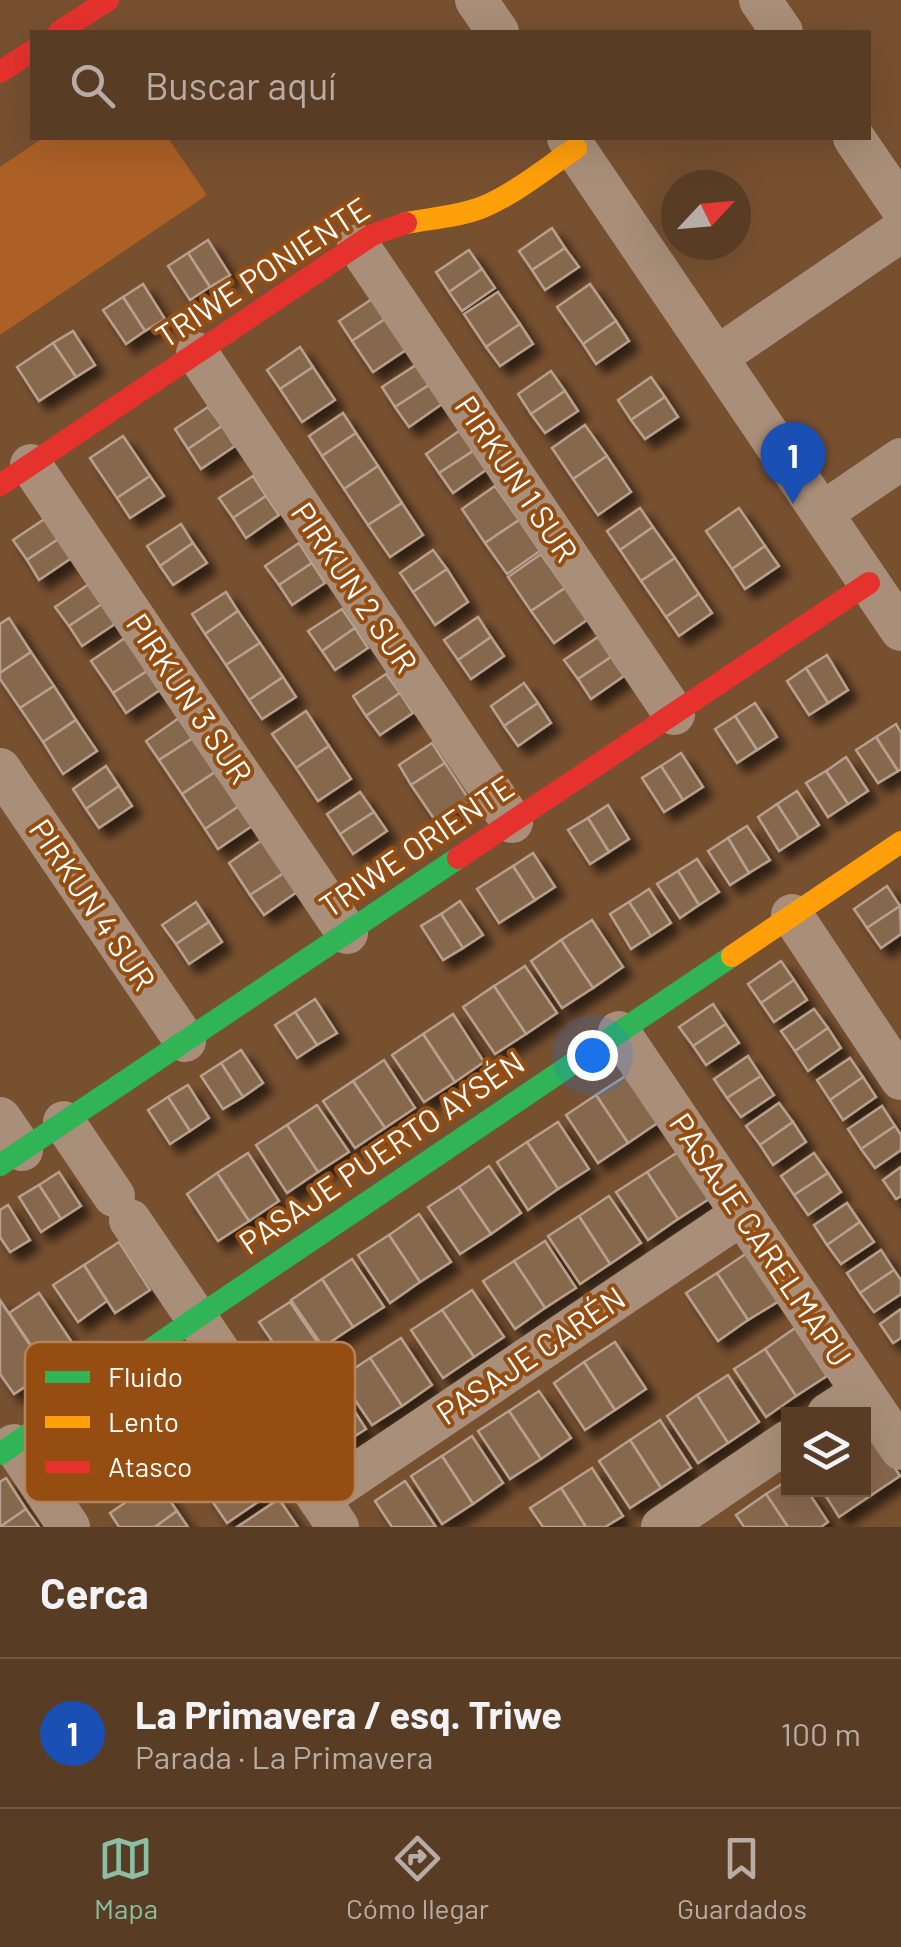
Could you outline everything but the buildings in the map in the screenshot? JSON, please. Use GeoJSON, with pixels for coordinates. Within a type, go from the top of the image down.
{"type":"FeatureCollection","features":[{"type":"Feature","properties":{"kind":"street"},"geometry":{"type":"LineString","coordinates":[[63,30],[108,0]]}},
{"type":"Feature","properties":{"kind":"street"},"geometry":{"type":"LineString","coordinates":[[476,0],[497,30]]}},
{"type":"Feature","properties":{"kind":"street"},"geometry":{"type":"LineString","coordinates":[[760,0],[781,30]]}},
{"type":"Feature","properties":{"kind":"street"},"geometry":{"type":"LineString","coordinates":[[0,72],[30,51]]}},
{"type":"Feature","properties":{"kind":"street"},"geometry":{"type":"LineString","coordinates":[[855,140],[901,207]]}},
{"type":"Feature","properties":{"kind":"street"},"geometry":{"type":"LineString","coordinates":[[572,143],[901,630]]}},
{"type":"Feature","properties":{"kind":"street","name":"TRIWE PONIENTE"},"geometry":{"type":"LineString","coordinates":[[15,475],[358,245],[408,222],[483,207],[515,189],[572,143]]}},
{"type":"Feature","properties":{"kind":"street"},"geometry":{"type":"LineString","coordinates":[[717,358],[901,231]]}},
{"type":"Feature","properties":{"kind":"street","name":"PIRKUN 1 SUR"},"geometry":{"type":"LineString","coordinates":[[358,245],[674,714]]}},
{"type":"Feature","properties":{"kind":"street","name":"PIRKUN 2 SUR"},"geometry":{"type":"LineString","coordinates":[[197,353],[512,822]]}},
{"type":"Feature","properties":{"kind":"street"},"geometry":{"type":"LineString","coordinates":[[822,513],[901,459]]}},
{"type":"Feature","properties":{"kind":"street","name":"PIRKUN 3 SUR"},"geometry":{"type":"LineString","coordinates":[[15,475],[347,933]]}},
{"type":"Feature","properties":{"kind":"street","name":"TRIWE ORIENTE"},"geometry":{"type":"LineString","coordinates":[[7,1144],[64,1122],[870,584]]}},
{"type":"Feature","properties":{"kind":"street","name":"PIRKUN 4 SUR"},"geometry":{"type":"LineString","coordinates":[[0,768],[185,1041]]}},
{"type":"Feature","properties":{"kind":"street","name":"PASAJE PUERTO AYSÉN"},"geometry":{"type":"LineString","coordinates":[[162,1342],[901,842]]}},
{"type":"Feature","properties":{"kind":"street"},"geometry":{"type":"LineString","coordinates":[[792,915],[901,1078]]}},
{"type":"Feature","properties":{"kind":"street","name":"PASAJE CARELMAPU"},"geometry":{"type":"LineString","coordinates":[[619,1032],[742,1214],[845,1403],[901,1449]]}},
{"type":"Feature","properties":{"kind":"street"},"geometry":{"type":"LineString","coordinates":[[64,1122],[212,1342]]}},
{"type":"Feature","properties":{"kind":"street","name":"PASAJE CARÉN"},"geometry":{"type":"LineString","coordinates":[[355,1494],[742,1214]]}},
{"type":"Feature","properties":{"kind":"street"},"geometry":{"type":"LineString","coordinates":[[662,1527],[781,1446]]}},
{"type":"Feature","properties":{"kind":"street"},"geometry":{"type":"LineString","coordinates":[[7,1450],[25,1472]]}},
{"type":"Feature","properties":{"kind":"street"},"geometry":{"type":"LineString","coordinates":[[49,1502],[69,1527]]}},
{"type":"Feature","properties":{"kind":"shaded area"},"geometry":{"type":"Polygon","coordinates":[[[40,140],[169,140],[207,195],[0,335],[0,167],[40,140]]]}},
{"type":"Feature","properties":{"kind":"traffic: fast"},"geometry":{"type":"LineString","coordinates":[[0,1165],[458,858]]}},
{"type":"Feature","properties":{"kind":"traffic: fast"},"geometry":{"type":"LineString","coordinates":[[161,1342],[732,956]]}},
{"type":"Feature","properties":{"kind":"traffic: fast"},"geometry":{"type":"LineString","coordinates":[[0,1454],[25,1437]]}},
{"type":"Feature","properties":{"kind":"traffic: slow"},"geometry":{"type":"LineString","coordinates":[[406,223],[483,207],[576,148]]}},
{"type":"Feature","properties":{"kind":"traffic: slow"},"geometry":{"type":"LineString","coordinates":[[732,956],[901,842]]}},
{"type":"Feature","properties":{"kind":"traffic: jam"},"geometry":{"type":"LineString","coordinates":[[62,30],[108,0]]}},
{"type":"Feature","properties":{"kind":"traffic: jam"},"geometry":{"type":"LineString","coordinates":[[0,72],[30,52]]}},
{"type":"Feature","properties":{"kind":"traffic: jam"},"geometry":{"type":"LineString","coordinates":[[0,485],[372,235],[406,223]]}},
{"type":"Feature","properties":{"kind":"traffic: jam"},"geometry":{"type":"LineString","coordinates":[[458,858],[869,583]]}},
{"type":"Feature","properties":{"kind":"place","name":"La Primavera / esq. Triwe"},"geometry":{"type":"Point","coordinates":[793,504]}}]}
